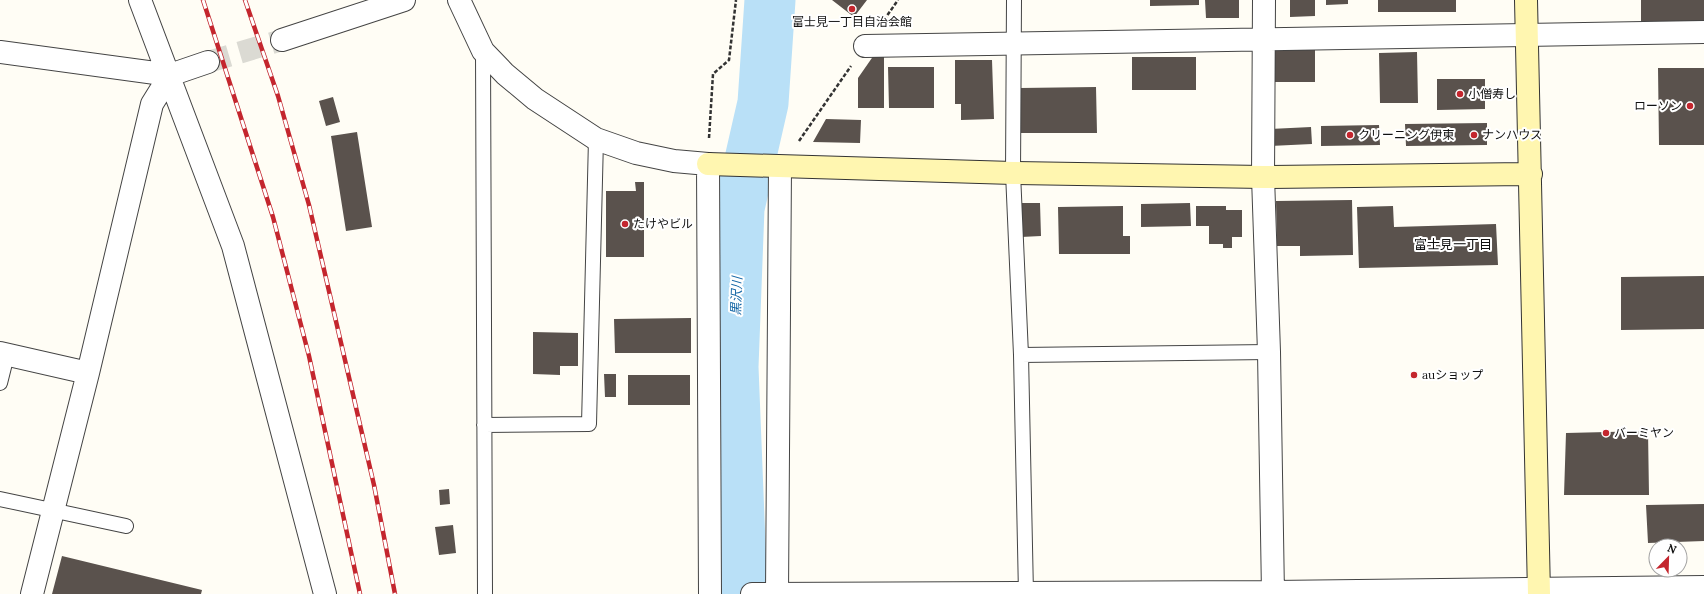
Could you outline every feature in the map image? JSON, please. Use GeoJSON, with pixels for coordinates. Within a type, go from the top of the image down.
{"type":"FeatureCollection","features":[{"type":"Feature","properties":{"kind":"street"},"geometry":{"type":"LineString","coordinates":[[140,0],[170,75],[233,246],[325,594]]}},
{"type":"Feature","properties":{"kind":"street"},"geometry":{"type":"LineString","coordinates":[[282,40],[404,0]]}},
{"type":"Feature","properties":{"kind":"street"},"geometry":{"type":"LineString","coordinates":[[459,0],[483,51],[505,74],[535,99],[596,139],[636,153],[674,161],[780,167],[1263,177],[1531,174]]}},
{"type":"Feature","properties":{"kind":"street"},"geometry":{"type":"LineString","coordinates":[[1264,0],[1263,177],[1269,352],[1273,593]]}},
{"type":"Feature","properties":{"kind":"street"},"geometry":{"type":"LineString","coordinates":[[1526,0],[1539,591]]}},
{"type":"Feature","properties":{"kind":"street"},"geometry":{"type":"LineString","coordinates":[[865,46],[1704,32]]}},
{"type":"Feature","properties":{"kind":"street"},"geometry":{"type":"LineString","coordinates":[[0,52],[170,75],[208,62]]}},
{"type":"Feature","properties":{"kind":"street"},"geometry":{"type":"LineString","coordinates":[[32,594],[88,373],[152,104],[170,75]]}},
{"type":"Feature","properties":{"kind":"street"},"geometry":{"type":"LineString","coordinates":[[708,164],[710,594]]}},
{"type":"Feature","properties":{"kind":"street"},"geometry":{"type":"LineString","coordinates":[[777,594],[780,167]]}},
{"type":"Feature","properties":{"kind":"street"},"geometry":{"type":"LineString","coordinates":[[4,354],[88,373]]}},
{"type":"Feature","properties":{"kind":"street"},"geometry":{"type":"LineString","coordinates":[[752,594],[1273,593],[1539,591],[1704,587]]}},
{"type":"Feature","properties":{"kind":"lane"},"geometry":{"type":"LineString","coordinates":[[1014,0],[1015,44],[1013,173],[1021,355],[1026,594]]}},
{"type":"Feature","properties":{"kind":"lane"},"geometry":{"type":"LineString","coordinates":[[483,51],[485,594]]}},
{"type":"Feature","properties":{"kind":"lane"},"geometry":{"type":"LineString","coordinates":[[484,425],[589,424],[596,139]]}},
{"type":"Feature","properties":{"kind":"lane"},"geometry":{"type":"LineString","coordinates":[[1021,355],[1269,352]]}},
{"type":"Feature","properties":{"kind":"lane"},"geometry":{"type":"LineString","coordinates":[[0,383],[4,354]]}},
{"type":"Feature","properties":{"kind":"lane"},"geometry":{"type":"LineString","coordinates":[[0,498],[126,526]]}},
{"type":"Feature","properties":{"kind":"path"},"geometry":{"type":"LineString","coordinates":[[708,164],[713,74],[729,60],[736,0]]}},
{"type":"Feature","properties":{"kind":"path"},"geometry":{"type":"LineString","coordinates":[[780,167],[898,0]]}},
{"type":"Feature","properties":{"kind":"building","name":"富士見一丁目自治会館"},"geometry":{"type":"Polygon","coordinates":[[[832,0],[867,0],[854,17],[832,0]]]}},
{"type":"Feature","properties":{"kind":"building"},"geometry":{"type":"Polygon","coordinates":[[[1150,0],[1199,0],[1199,5],[1150,6],[1150,0]]]}},
{"type":"Feature","properties":{"kind":"building"},"geometry":{"type":"Polygon","coordinates":[[[1205,0],[1239,0],[1239,18],[1206,18],[1205,0]]]}},
{"type":"Feature","properties":{"kind":"building"},"geometry":{"type":"Polygon","coordinates":[[[1290,0],[1315,0],[1315,16],[1290,17],[1290,0]]]}},
{"type":"Feature","properties":{"kind":"building"},"geometry":{"type":"Polygon","coordinates":[[[1326,0],[1348,0],[1348,4],[1326,5],[1326,0]]]}},
{"type":"Feature","properties":{"kind":"building"},"geometry":{"type":"Polygon","coordinates":[[[1378,0],[1456,0],[1456,12],[1378,12],[1378,0]]]}},
{"type":"Feature","properties":{"kind":"building"},"geometry":{"type":"Polygon","coordinates":[[[1641,0],[1704,0],[1704,21],[1641,22],[1641,0]]]}},
{"type":"Feature","properties":{"kind":"building"},"geometry":{"type":"Polygon","coordinates":[[[1271,49],[1315,49],[1315,82],[1272,82],[1271,49]]]}},
{"type":"Feature","properties":{"kind":"building"},"geometry":{"type":"Polygon","coordinates":[[[1417,52],[1418,103],[1380,103],[1379,53],[1417,52]]]}},
{"type":"Feature","properties":{"kind":"building"},"geometry":{"type":"Polygon","coordinates":[[[874,55],[884,55],[884,108],[858,108],[858,78],[874,55]]]}},
{"type":"Feature","properties":{"kind":"building"},"geometry":{"type":"Polygon","coordinates":[[[1132,57],[1196,57],[1196,90],[1132,90],[1132,57]]]}},
{"type":"Feature","properties":{"kind":"building"},"geometry":{"type":"Polygon","coordinates":[[[955,60],[992,60],[994,119],[961,120],[961,104],[955,104],[955,60]]]}},
{"type":"Feature","properties":{"kind":"building"},"geometry":{"type":"Polygon","coordinates":[[[888,67],[934,67],[934,108],[889,108],[888,67]]]}},
{"type":"Feature","properties":{"kind":"building"},"geometry":{"type":"Polygon","coordinates":[[[1658,68],[1704,68],[1704,145],[1659,145],[1658,68]]]}},
{"type":"Feature","properties":{"kind":"building"},"geometry":{"type":"Polygon","coordinates":[[[1437,79],[1485,79],[1485,109],[1437,110],[1437,79]]]}},
{"type":"Feature","properties":{"kind":"building"},"geometry":{"type":"Polygon","coordinates":[[[1096,87],[1097,133],[1020,133],[1020,88],[1096,87]]]}},
{"type":"Feature","properties":{"kind":"building"},"geometry":{"type":"Polygon","coordinates":[[[333,97],[340,122],[326,126],[319,101],[333,97]]]}},
{"type":"Feature","properties":{"kind":"building"},"geometry":{"type":"Polygon","coordinates":[[[826,119],[861,120],[860,143],[813,142],[826,119]]]}},
{"type":"Feature","properties":{"kind":"building"},"geometry":{"type":"Polygon","coordinates":[[[1487,123],[1487,145],[1406,146],[1405,124],[1487,123]]]}},
{"type":"Feature","properties":{"kind":"building"},"geometry":{"type":"Polygon","coordinates":[[[1379,125],[1380,145],[1321,146],[1321,126],[1379,125]]]}},
{"type":"Feature","properties":{"kind":"building"},"geometry":{"type":"Polygon","coordinates":[[[1311,127],[1312,144],[1270,146],[1269,129],[1311,127]]]}},
{"type":"Feature","properties":{"kind":"building"},"geometry":{"type":"Polygon","coordinates":[[[357,132],[372,227],[346,231],[331,136],[357,132]]]}},
{"type":"Feature","properties":{"kind":"building","name":"たけやビル"},"geometry":{"type":"Polygon","coordinates":[[[635,182],[644,182],[644,257],[606,257],[606,191],[636,191],[635,182]]]}},
{"type":"Feature","properties":{"kind":"building"},"geometry":{"type":"Polygon","coordinates":[[[1352,200],[1353,255],[1300,256],[1300,246],[1277,246],[1276,201],[1352,200]]]}},
{"type":"Feature","properties":{"kind":"building"},"geometry":{"type":"Polygon","coordinates":[[[1020,203],[1040,203],[1041,236],[1021,237],[1020,203]]]}},
{"type":"Feature","properties":{"kind":"building"},"geometry":{"type":"Polygon","coordinates":[[[1190,203],[1191,226],[1141,227],[1141,204],[1190,203]]]}},
{"type":"Feature","properties":{"kind":"building"},"geometry":{"type":"Polygon","coordinates":[[[1123,206],[1123,236],[1130,236],[1130,254],[1059,254],[1058,207],[1123,206]]]}},
{"type":"Feature","properties":{"kind":"building"},"geometry":{"type":"Polygon","coordinates":[[[1196,206],[1226,206],[1226,210],[1242,210],[1242,237],[1232,237],[1232,248],[1223,248],[1223,244],[1209,244],[1209,226],[1196,226],[1196,206]]]}},
{"type":"Feature","properties":{"kind":"building"},"geometry":{"type":"Polygon","coordinates":[[[1393,206],[1394,227],[1496,224],[1498,265],[1359,268],[1357,207],[1393,206]]]}},
{"type":"Feature","properties":{"kind":"building"},"geometry":{"type":"Polygon","coordinates":[[[1704,276],[1704,329],[1621,330],[1621,277],[1704,276]]]}},
{"type":"Feature","properties":{"kind":"building"},"geometry":{"type":"Polygon","coordinates":[[[691,318],[691,353],[615,353],[614,319],[691,318]]]}},
{"type":"Feature","properties":{"kind":"building"},"geometry":{"type":"Polygon","coordinates":[[[533,332],[578,333],[578,366],[560,366],[560,375],[533,374],[533,332]]]}},
{"type":"Feature","properties":{"kind":"building"},"geometry":{"type":"Polygon","coordinates":[[[604,374],[616,374],[616,397],[605,397],[604,374]]]}},
{"type":"Feature","properties":{"kind":"building"},"geometry":{"type":"Polygon","coordinates":[[[628,375],[690,375],[690,405],[628,405],[628,375]]]}},
{"type":"Feature","properties":{"kind":"building"},"geometry":{"type":"Polygon","coordinates":[[[1648,431],[1649,495],[1564,495],[1566,433],[1648,431]]]}},
{"type":"Feature","properties":{"kind":"building"},"geometry":{"type":"Polygon","coordinates":[[[449,489],[450,504],[440,505],[439,490],[449,489]]]}},
{"type":"Feature","properties":{"kind":"building"},"geometry":{"type":"Polygon","coordinates":[[[1704,504],[1704,541],[1688,542],[1688,538],[1648,538],[1648,543],[1646,505],[1704,504]]]}},
{"type":"Feature","properties":{"kind":"building"},"geometry":{"type":"Polygon","coordinates":[[[453,525],[456,553],[439,555],[435,527],[453,525]]]}},
{"type":"Feature","properties":{"kind":"building"},"geometry":{"type":"Polygon","coordinates":[[[62,556],[202,590],[201,594],[52,594],[62,556]]]}},
{"type":"Feature","properties":{"kind":"waterway","name":"黒沢川"},"geometry":{"type":"LineString","coordinates":[[742,594],[733,367],[739,208],[763,103],[770,0]]}},
{"type":"Feature","properties":{"kind":"tunnel"},"geometry":{"type":"LineString","coordinates":[[208,62],[282,40]]}},
{"type":"Feature","properties":{"kind":"railway"},"geometry":{"type":"LineString","coordinates":[[203,0],[273,217],[309,356],[360,594]]}},
{"type":"Feature","properties":{"kind":"railway"},"geometry":{"type":"LineString","coordinates":[[245,0],[278,96],[309,205],[374,485],[395,594]]}},
{"type":"Feature","properties":{"kind":"place","name":"富士見一丁目自治会館"},"geometry":{"type":"Point","coordinates":[852,9]}},
{"type":"Feature","properties":{"kind":"place","name":"小僧寿し"},"geometry":{"type":"Point","coordinates":[1460,94]}},
{"type":"Feature","properties":{"kind":"place","name":"ローソン"},"geometry":{"type":"Point","coordinates":[1690,106]}},
{"type":"Feature","properties":{"kind":"place","name":"クリーニング伊東"},"geometry":{"type":"Point","coordinates":[1350,135]}},
{"type":"Feature","properties":{"kind":"place","name":"ナンハウス"},"geometry":{"type":"Point","coordinates":[1474,135]}},
{"type":"Feature","properties":{"kind":"place","name":"たけやビル"},"geometry":{"type":"Point","coordinates":[625,224]}},
{"type":"Feature","properties":{"kind":"place","name":"auショップ"},"geometry":{"type":"Point","coordinates":[1414,375]}},
{"type":"Feature","properties":{"kind":"place","name":"バーミヤン"},"geometry":{"type":"Point","coordinates":[1606,433]}},
{"type":"Feature","properties":{"kind":"district","name":"富士見一丁目"},"geometry":{"type":"Point","coordinates":[1453,244]}}]}
